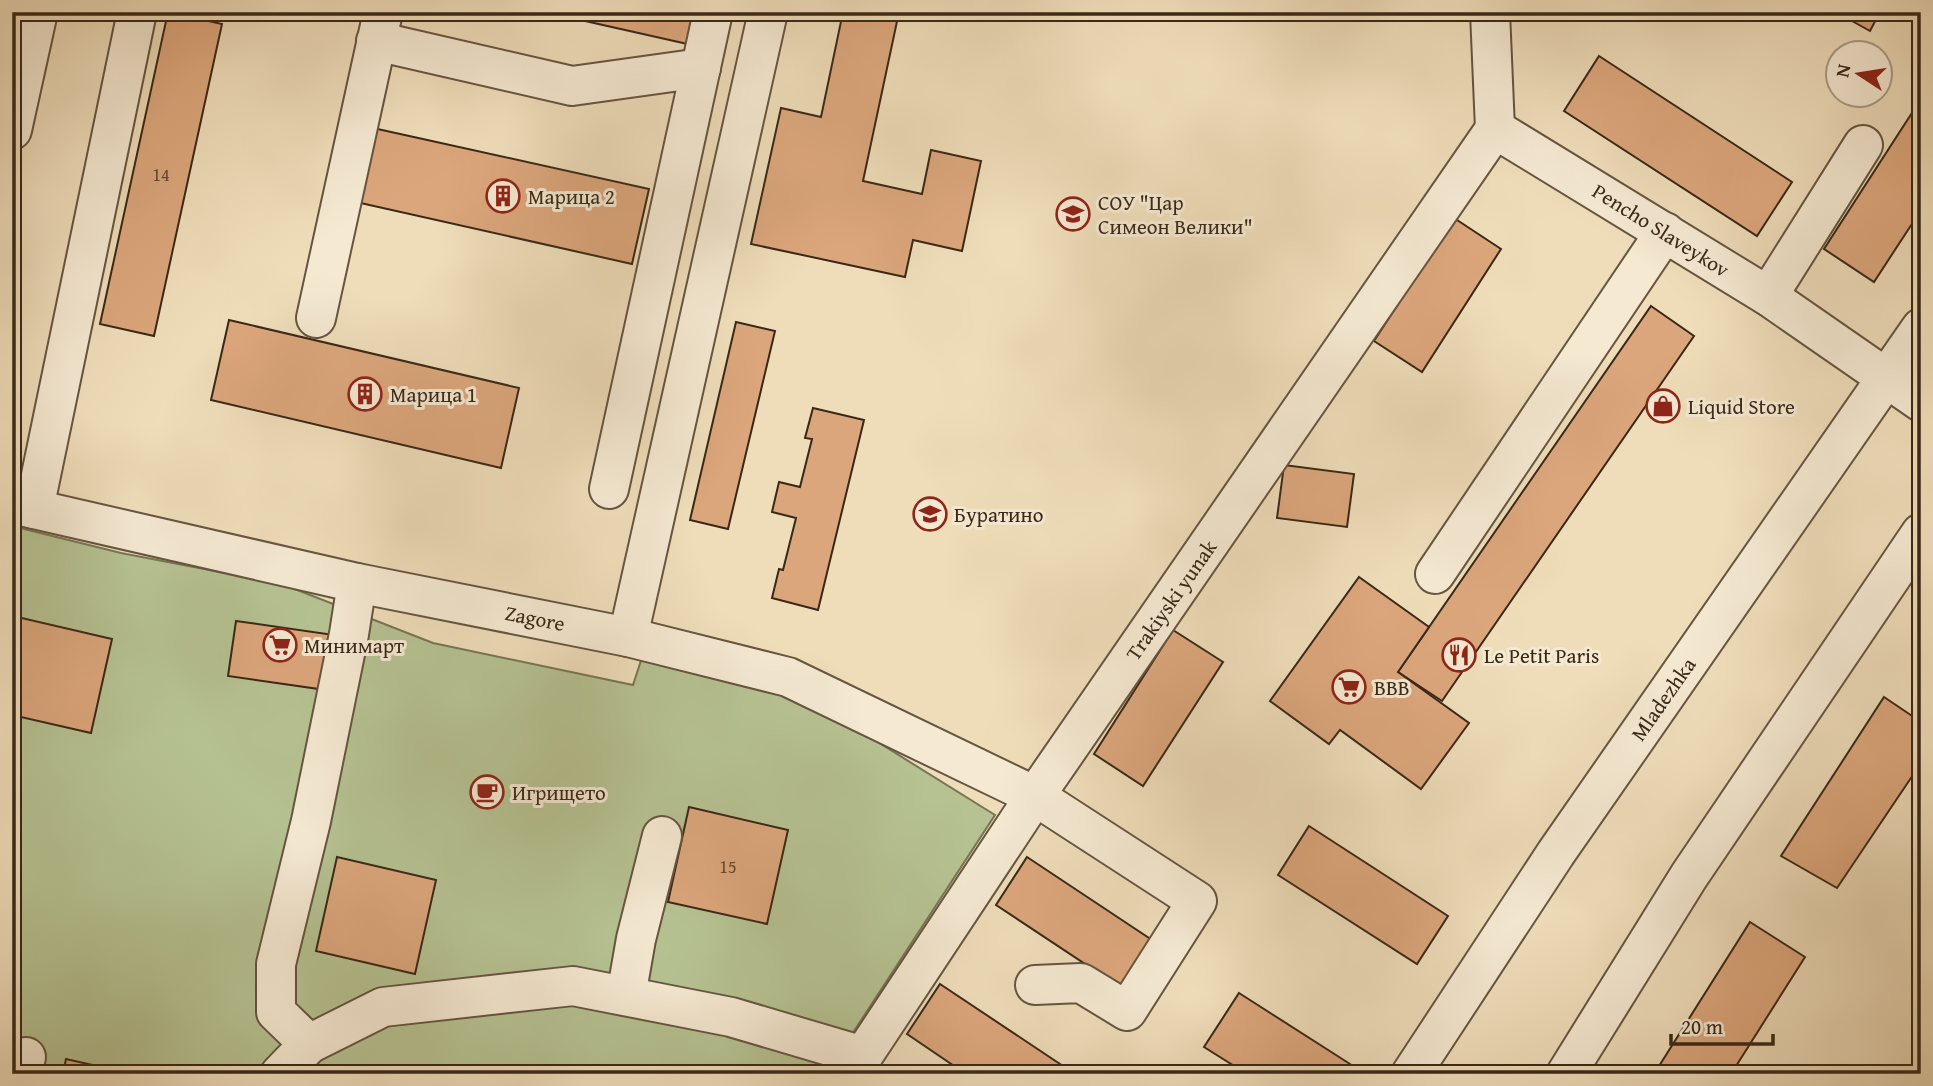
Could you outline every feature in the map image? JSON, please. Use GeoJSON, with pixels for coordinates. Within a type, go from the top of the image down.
{"type":"FeatureCollection","features":[{"type":"Feature","properties":{"kind":"street"},"geometry":{"type":"LineString","coordinates":[[12,130],[38,12]]}},
{"type":"Feature","properties":{"kind":"street"},"geometry":{"type":"LineString","coordinates":[[23,507],[137,12]]}},
{"type":"Feature","properties":{"kind":"street"},"geometry":{"type":"LineString","coordinates":[[609,489],[713,12]]}},
{"type":"Feature","properties":{"kind":"street"},"geometry":{"type":"LineString","coordinates":[[628,637],[768,12]]}},
{"type":"Feature","properties":{"kind":"street"},"geometry":{"type":"LineString","coordinates":[[1490,12],[1495,128]]}},
{"type":"Feature","properties":{"kind":"street"},"geometry":{"type":"LineString","coordinates":[[316,318],[379,27],[572,86],[701,68]]}},
{"type":"Feature","properties":{"kind":"street","name":"Pencho Slaveykov"},"geometry":{"type":"LineString","coordinates":[[1495,128],[1768,296],[1921,402]]}},
{"type":"Feature","properties":{"kind":"street","name":"Trakiyski yunak"},"geometry":{"type":"LineString","coordinates":[[857,1065],[1035,796],[1495,128]]}},
{"type":"Feature","properties":{"kind":"street"},"geometry":{"type":"LineString","coordinates":[[1768,296],[1863,145]]}},
{"type":"Feature","properties":{"kind":"street"},"geometry":{"type":"LineString","coordinates":[[1436,574],[1665,232]]}},
{"type":"Feature","properties":{"kind":"street","name":"Mladezhka"},"geometry":{"type":"LineString","coordinates":[[1411,1074],[1556,853],[1921,328]]}},
{"type":"Feature","properties":{"kind":"street"},"geometry":{"type":"LineString","coordinates":[[631,389],[681,398]]}},
{"type":"Feature","properties":{"kind":"street","name":"Zagore"},"geometry":{"type":"LineString","coordinates":[[23,507],[357,583],[628,637],[788,677],[1035,796],[1196,901],[1127,1011],[1081,983],[1035,985]]}},
{"type":"Feature","properties":{"kind":"street"},"geometry":{"type":"LineString","coordinates":[[1566,1074],[1689,876],[1921,533]]}},
{"type":"Feature","properties":{"kind":"street"},"geometry":{"type":"LineString","coordinates":[[309,1044],[276,1012],[276,964],[311,821],[357,583]]}},
{"type":"Feature","properties":{"kind":"street"},"geometry":{"type":"LineString","coordinates":[[626,996],[636,939],[662,836]]}},
{"type":"Feature","properties":{"kind":"street"},"geometry":{"type":"LineString","coordinates":[[280,1074],[309,1044],[383,1007],[573,986],[731,1017],[857,1065]]}},
{"type":"Feature","properties":{"kind":"green space"},"geometry":{"type":"Polygon","coordinates":[[[12,526],[121,553],[282,584],[433,643],[633,685],[647,642],[791,688],[995,815],[826,1074],[12,1074],[12,526]]]}},
{"type":"Feature","properties":{"kind":"building"},"geometry":{"type":"Polygon","coordinates":[[[168,12],[222,24],[154,336],[100,324],[168,12]]]}},
{"type":"Feature","properties":{"kind":"building"},"geometry":{"type":"Polygon","coordinates":[[[545,12],[699,12],[692,45],[545,12]]]}},
{"type":"Feature","properties":{"kind":"building"},"geometry":{"type":"Polygon","coordinates":[[[843,12],[899,12],[863,181],[922,194],[931,150],[981,161],[962,251],[913,240],[905,277],[751,244],[781,108],[821,117],[843,12]]]}},
{"type":"Feature","properties":{"kind":"building"},"geometry":{"type":"Polygon","coordinates":[[[1561,12],[1631,12],[1631,15],[1561,20],[1561,12]]]}},
{"type":"Feature","properties":{"kind":"building"},"geometry":{"type":"Polygon","coordinates":[[[1836,12],[1880,12],[1870,31],[1836,12]]]}},
{"type":"Feature","properties":{"kind":"building"},"geometry":{"type":"Polygon","coordinates":[[[1599,56],[1792,182],[1757,236],[1564,111],[1599,56]]]}},
{"type":"Feature","properties":{"kind":"building"},"geometry":{"type":"Polygon","coordinates":[[[1921,99],[1921,210],[1874,282],[1824,249],[1921,99]]]}},
{"type":"Feature","properties":{"kind":"building","name":"Марица 2"},"geometry":{"type":"Polygon","coordinates":[[[373,128],[649,189],[632,264],[356,202],[373,128]]]}},
{"type":"Feature","properties":{"kind":"building"},"geometry":{"type":"Polygon","coordinates":[[[1454,218],[1501,249],[1422,372],[1374,341],[1454,218]]]}},
{"type":"Feature","properties":{"kind":"building"},"geometry":{"type":"Polygon","coordinates":[[[1651,306],[1694,336],[1442,701],[1398,672],[1651,306]]]}},
{"type":"Feature","properties":{"kind":"building","name":"Марица 1"},"geometry":{"type":"Polygon","coordinates":[[[229,320],[519,388],[501,468],[211,400],[229,320]]]}},
{"type":"Feature","properties":{"kind":"building"},"geometry":{"type":"Polygon","coordinates":[[[736,322],[775,331],[728,529],[690,520],[736,322]]]}},
{"type":"Feature","properties":{"kind":"building"},"geometry":{"type":"Polygon","coordinates":[[[813,408],[864,420],[818,610],[772,598],[779,569],[783,570],[796,518],[772,512],[779,482],[800,487],[812,439],[805,438],[813,408]]]}},
{"type":"Feature","properties":{"kind":"building"},"geometry":{"type":"Polygon","coordinates":[[[1284,465],[1354,474],[1347,527],[1277,518],[1284,465]]]}},
{"type":"Feature","properties":{"kind":"building","name":"ВВВ"},"geometry":{"type":"Polygon","coordinates":[[[1359,577],[1429,627],[1398,672],[1469,723],[1421,789],[1340,730],[1329,744],[1270,701],[1359,577]]]}},
{"type":"Feature","properties":{"kind":"building"},"geometry":{"type":"Polygon","coordinates":[[[13,616],[112,639],[91,733],[12,715],[13,616]]]}},
{"type":"Feature","properties":{"kind":"building"},"geometry":{"type":"Polygon","coordinates":[[[236,621],[334,635],[326,690],[228,676],[236,621]]]}},
{"type":"Feature","properties":{"kind":"building"},"geometry":{"type":"Polygon","coordinates":[[[1173,630],[1223,662],[1143,786],[1094,754],[1173,630]]]}},
{"type":"Feature","properties":{"kind":"building"},"geometry":{"type":"Polygon","coordinates":[[[1884,697],[1921,722],[1921,763],[1837,888],[1781,856],[1884,697]]]}},
{"type":"Feature","properties":{"kind":"building"},"geometry":{"type":"Polygon","coordinates":[[[689,807],[788,830],[767,924],[668,902],[689,807]]]}},
{"type":"Feature","properties":{"kind":"building"},"geometry":{"type":"Polygon","coordinates":[[[1309,826],[1448,916],[1417,964],[1278,875],[1309,826]]]}},
{"type":"Feature","properties":{"kind":"building"},"geometry":{"type":"Polygon","coordinates":[[[337,857],[436,880],[415,974],[316,951],[337,857]]]}},
{"type":"Feature","properties":{"kind":"building"},"geometry":{"type":"Polygon","coordinates":[[[1027,857],[1155,942],[1123,989],[996,905],[1027,857]]]}},
{"type":"Feature","properties":{"kind":"building"},"geometry":{"type":"Polygon","coordinates":[[[1750,922],[1805,957],[1731,1074],[1654,1074],[1750,922]]]}},
{"type":"Feature","properties":{"kind":"building"},"geometry":{"type":"Polygon","coordinates":[[[940,984],[1060,1064],[1054,1074],[966,1074],[907,1034],[940,984]]]}},
{"type":"Feature","properties":{"kind":"building"},"geometry":{"type":"Polygon","coordinates":[[[1239,993],[1350,1064],[1344,1074],[1247,1074],[1204,1047],[1239,993]]]}},
{"type":"Feature","properties":{"kind":"building"},"geometry":{"type":"Polygon","coordinates":[[[66,1059],[132,1074],[63,1074],[66,1059]]]}},
{"type":"Feature","properties":{"kind":"place","name":"Марица 2"},"geometry":{"type":"Point","coordinates":[503,196]}},
{"type":"Feature","properties":{"kind":"place","name":"СОУ \"Цар Симеон Велики\""},"geometry":{"type":"Point","coordinates":[1073,214]}},
{"type":"Feature","properties":{"kind":"place","name":"Марица 1"},"geometry":{"type":"Point","coordinates":[365,394]}},
{"type":"Feature","properties":{"kind":"place","name":"Liquid Store"},"geometry":{"type":"Point","coordinates":[1663,406]}},
{"type":"Feature","properties":{"kind":"place","name":"Буратино"},"geometry":{"type":"Point","coordinates":[930,514]}},
{"type":"Feature","properties":{"kind":"place","name":"Минимарт"},"geometry":{"type":"Point","coordinates":[280,645]}},
{"type":"Feature","properties":{"kind":"place","name":"Le Petit Paris"},"geometry":{"type":"Point","coordinates":[1459,655]}},
{"type":"Feature","properties":{"kind":"place","name":"ВВВ"},"geometry":{"type":"Point","coordinates":[1349,687]}},
{"type":"Feature","properties":{"kind":"place","name":"Игрището"},"geometry":{"type":"Point","coordinates":[487,792]}}]}
